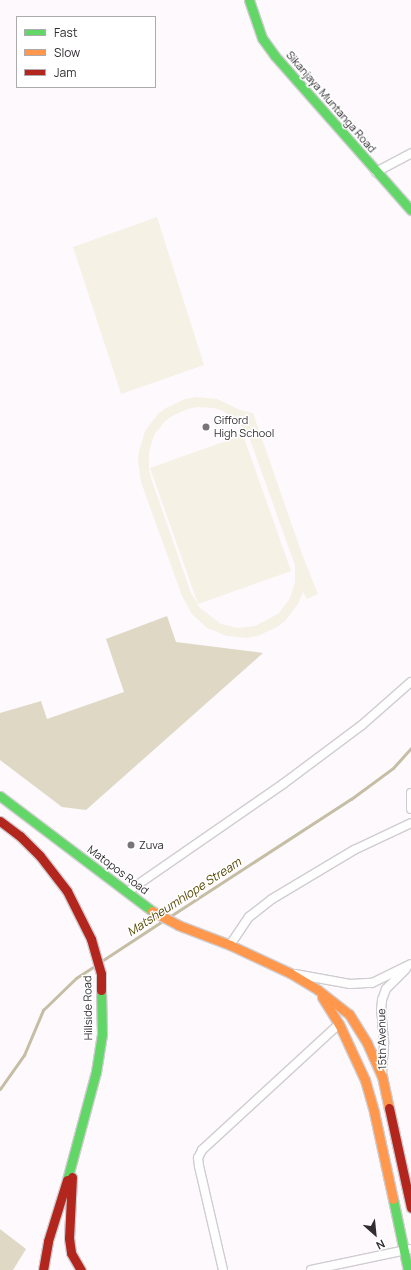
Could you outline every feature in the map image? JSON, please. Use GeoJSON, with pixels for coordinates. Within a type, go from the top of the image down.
{"type":"FeatureCollection","features":[{"type":"Feature","properties":{"kind":"main road","name":"Sikanjaya Muntanga Road"},"geometry":{"type":"LineString","coordinates":[[249,0],[262,38],[275,56],[411,210]]}},
{"type":"Feature","properties":{"kind":"main road","name":"Matopos Road"},"geometry":{"type":"LineString","coordinates":[[0,796],[157,914],[178,925],[230,945],[290,974],[318,990],[349,1014],[367,1043],[382,1076],[411,1208]]}},
{"type":"Feature","properties":{"kind":"main road","name":"Hillside Road"},"geometry":{"type":"LineString","coordinates":[[0,821],[20,836],[40,856],[67,891],[91,939],[101,974],[102,1034],[96,1072],[72,1164],[48,1241],[42,1270]]}},
{"type":"Feature","properties":{"kind":"main road"},"geometry":{"type":"LineString","coordinates":[[318,990],[339,1024],[365,1080],[407,1249],[408,1270]]}},
{"type":"Feature","properties":{"kind":"main road"},"geometry":{"type":"LineString","coordinates":[[72,1164],[72,1202],[69,1238],[71,1253],[81,1270]]}},
{"type":"Feature","properties":{"kind":"street"},"geometry":{"type":"LineString","coordinates":[[376,172],[411,153]]}},
{"type":"Feature","properties":{"kind":"street"},"geometry":{"type":"LineString","coordinates":[[127,892],[283,784],[362,726],[411,682]]}},
{"type":"Feature","properties":{"kind":"street"},"geometry":{"type":"LineString","coordinates":[[411,793],[411,809]]}},
{"type":"Feature","properties":{"kind":"street"},"geometry":{"type":"LineString","coordinates":[[230,945],[249,917],[272,899],[354,850],[411,823]]}},
{"type":"Feature","properties":{"kind":"street","name":"15th Avenue"},"geometry":{"type":"LineString","coordinates":[[290,974],[350,984],[372,983],[411,964]]}},
{"type":"Feature","properties":{"kind":"street","name":"15th Avenue"},"geometry":{"type":"LineString","coordinates":[[382,1076],[384,1042],[381,1010],[382,1000],[386,989],[411,964]]}},
{"type":"Feature","properties":{"kind":"street"},"geometry":{"type":"LineString","coordinates":[[223,1270],[198,1158],[202,1150],[210,1142],[339,1024]]}},
{"type":"Feature","properties":{"kind":"street"},"geometry":{"type":"LineString","coordinates":[[311,1270],[407,1249]]}},
{"type":"Feature","properties":{"kind":"shaded area"},"geometry":{"type":"Polygon","coordinates":[[[157,217],[204,365],[121,394],[73,247],[157,217]]]}},
{"type":"Feature","properties":{"kind":"shaded area"},"geometry":{"type":"Polygon","coordinates":[[[196,397],[217,399],[240,410],[253,413],[302,554],[318,594],[307,599],[303,592],[298,604],[285,621],[277,627],[258,636],[247,638],[227,636],[207,628],[192,614],[182,596],[141,482],[138,461],[139,451],[145,431],[158,414],[166,408],[185,399],[196,397]],[[197,407],[188,409],[165,421],[154,435],[149,452],[149,470],[191,593],[200,608],[221,624],[238,628],[255,626],[278,614],[289,600],[295,583],[295,565],[248,434],[237,421],[223,411],[214,408],[197,407]]]}},
{"type":"Feature","properties":{"kind":"shaded area"},"geometry":{"type":"Polygon","coordinates":[[[243,435],[291,571],[198,604],[150,468],[243,435]]]}},
{"type":"Feature","properties":{"kind":"shaded area"},"geometry":{"type":"Polygon","coordinates":[[[167,616],[176,642],[263,653],[86,810],[62,807],[0,760],[0,713],[41,701],[47,719],[124,692],[106,639],[167,616]]]}},
{"type":"Feature","properties":{"kind":"shaded area"},"geometry":{"type":"Polygon","coordinates":[[[0,1229],[26,1249],[13,1270],[0,1270],[0,1229]]]}},
{"type":"Feature","properties":{"kind":"waterway","name":"Matsheumhlope Stream"},"geometry":{"type":"LineString","coordinates":[[169,917],[351,799],[393,768],[411,748]]}},
{"type":"Feature","properties":{"kind":"waterway","name":"Matsheumhlope Stream"},"geometry":{"type":"LineString","coordinates":[[100,962],[164,920]]}},
{"type":"Feature","properties":{"kind":"waterway","name":"Matsheumhlope Stream"},"geometry":{"type":"LineString","coordinates":[[0,1089],[24,1055],[43,1010],[76,978],[96,965]]}},
{"type":"Feature","properties":{"kind":"traffic: fast"},"geometry":{"type":"LineString","coordinates":[[249,0],[262,38],[275,56],[411,210]]}},
{"type":"Feature","properties":{"kind":"traffic: fast"},"geometry":{"type":"LineString","coordinates":[[0,796],[152,911]]}},
{"type":"Feature","properties":{"kind":"traffic: fast"},"geometry":{"type":"LineString","coordinates":[[67,1180],[96,1072],[102,1034],[101,990]]}},
{"type":"Feature","properties":{"kind":"traffic: fast"},"geometry":{"type":"LineString","coordinates":[[393,1199],[408,1270]]}},
{"type":"Feature","properties":{"kind":"traffic: slow"},"geometry":{"type":"LineString","coordinates":[[152,911],[178,925],[230,945],[290,973],[318,990],[349,1014],[367,1043],[382,1076],[389,1108]]}},
{"type":"Feature","properties":{"kind":"traffic: slow"},"geometry":{"type":"LineString","coordinates":[[322,997],[339,1024],[365,1080],[374,1112],[393,1199]]}},
{"type":"Feature","properties":{"kind":"traffic: jam"},"geometry":{"type":"LineString","coordinates":[[0,821],[20,836],[40,856],[67,891],[91,939],[101,974],[101,990]]}},
{"type":"Feature","properties":{"kind":"traffic: jam"},"geometry":{"type":"LineString","coordinates":[[389,1108],[411,1208]]}},
{"type":"Feature","properties":{"kind":"traffic: jam"},"geometry":{"type":"LineString","coordinates":[[72,1177],[69,1238],[71,1253],[81,1270]]}},
{"type":"Feature","properties":{"kind":"traffic: jam"},"geometry":{"type":"LineString","coordinates":[[43,1270],[48,1241],[67,1180]]}},
{"type":"Feature","properties":{"kind":"place","name":"Gifford High School"},"geometry":{"type":"Point","coordinates":[206,427]}},
{"type":"Feature","properties":{"kind":"place","name":"Zuva"},"geometry":{"type":"Point","coordinates":[131,845]}}]}
